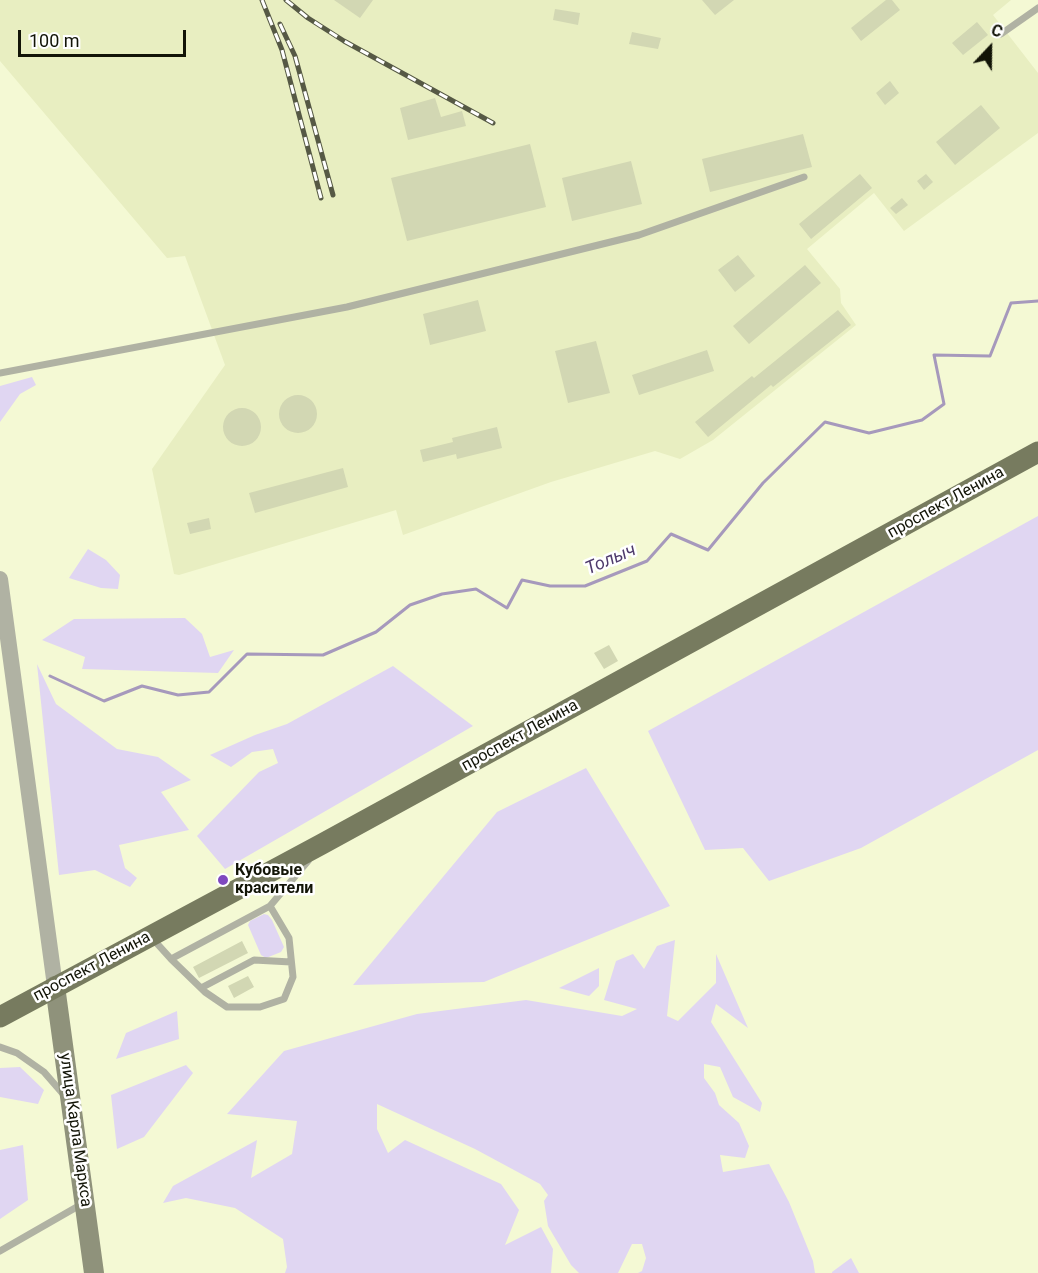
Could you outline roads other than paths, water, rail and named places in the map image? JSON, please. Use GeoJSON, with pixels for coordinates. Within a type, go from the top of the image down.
{"type":"FeatureCollection","features":[{"type":"Feature","properties":{"kind":"main road","name":"проспект Ленина"},"geometry":{"type":"LineString","coordinates":[[0,1017],[322,844],[1038,452]]}},
{"type":"Feature","properties":{"kind":"main road","name":"улица Карла Маркса"},"geometry":{"type":"LineString","coordinates":[[55,986],[94,1273]]}},
{"type":"Feature","properties":{"kind":"street"},"geometry":{"type":"LineString","coordinates":[[0,579],[55,986]]}},
{"type":"Feature","properties":{"kind":"lane"},"geometry":{"type":"LineString","coordinates":[[1001,34],[1038,8]]}},
{"type":"Feature","properties":{"kind":"lane"},"geometry":{"type":"LineString","coordinates":[[0,373],[359,304],[639,235],[804,177]]}},
{"type":"Feature","properties":{"kind":"lane"},"geometry":{"type":"LineString","coordinates":[[171,959],[270,906],[322,844]]}},
{"type":"Feature","properties":{"kind":"lane"},"geometry":{"type":"LineString","coordinates":[[150,936],[201,988],[227,1007],[260,1007],[284,999],[293,977],[289,938],[270,906]]}},
{"type":"Feature","properties":{"kind":"lane"},"geometry":{"type":"LineString","coordinates":[[201,988],[254,960],[291,962]]}},
{"type":"Feature","properties":{"kind":"lane"},"geometry":{"type":"LineString","coordinates":[[0,1047],[17,1053],[44,1072],[71,1103]]}},
{"type":"Feature","properties":{"kind":"lane"},"geometry":{"type":"LineString","coordinates":[[0,1251],[85,1203]]}},
{"type":"Feature","properties":{"kind":"waterway","name":"Толыч"},"geometry":{"type":"LineString","coordinates":[[50,676],[104,701],[142,686],[178,695],[209,692],[247,654],[323,655],[376,632],[410,605],[442,594],[476,589],[507,608],[522,580],[550,586],[585,586],[647,561],[671,534],[708,550],[763,483],[825,422],[869,433],[922,420],[944,404],[934,355],[990,356],[1011,303],[1038,301]]}},
{"type":"Feature","properties":{"kind":"railway"},"geometry":{"type":"LineString","coordinates":[[262,0],[282,50],[321,198]]}},
{"type":"Feature","properties":{"kind":"railway"},"geometry":{"type":"LineString","coordinates":[[286,0],[308,18],[344,41],[493,123]]}},
{"type":"Feature","properties":{"kind":"railway"},"geometry":{"type":"LineString","coordinates":[[280,24],[295,56],[333,195]]}},
{"type":"Feature","properties":{"kind":"place","name":"Кубовые красители"},"geometry":{"type":"Point","coordinates":[223,880]}}]}
